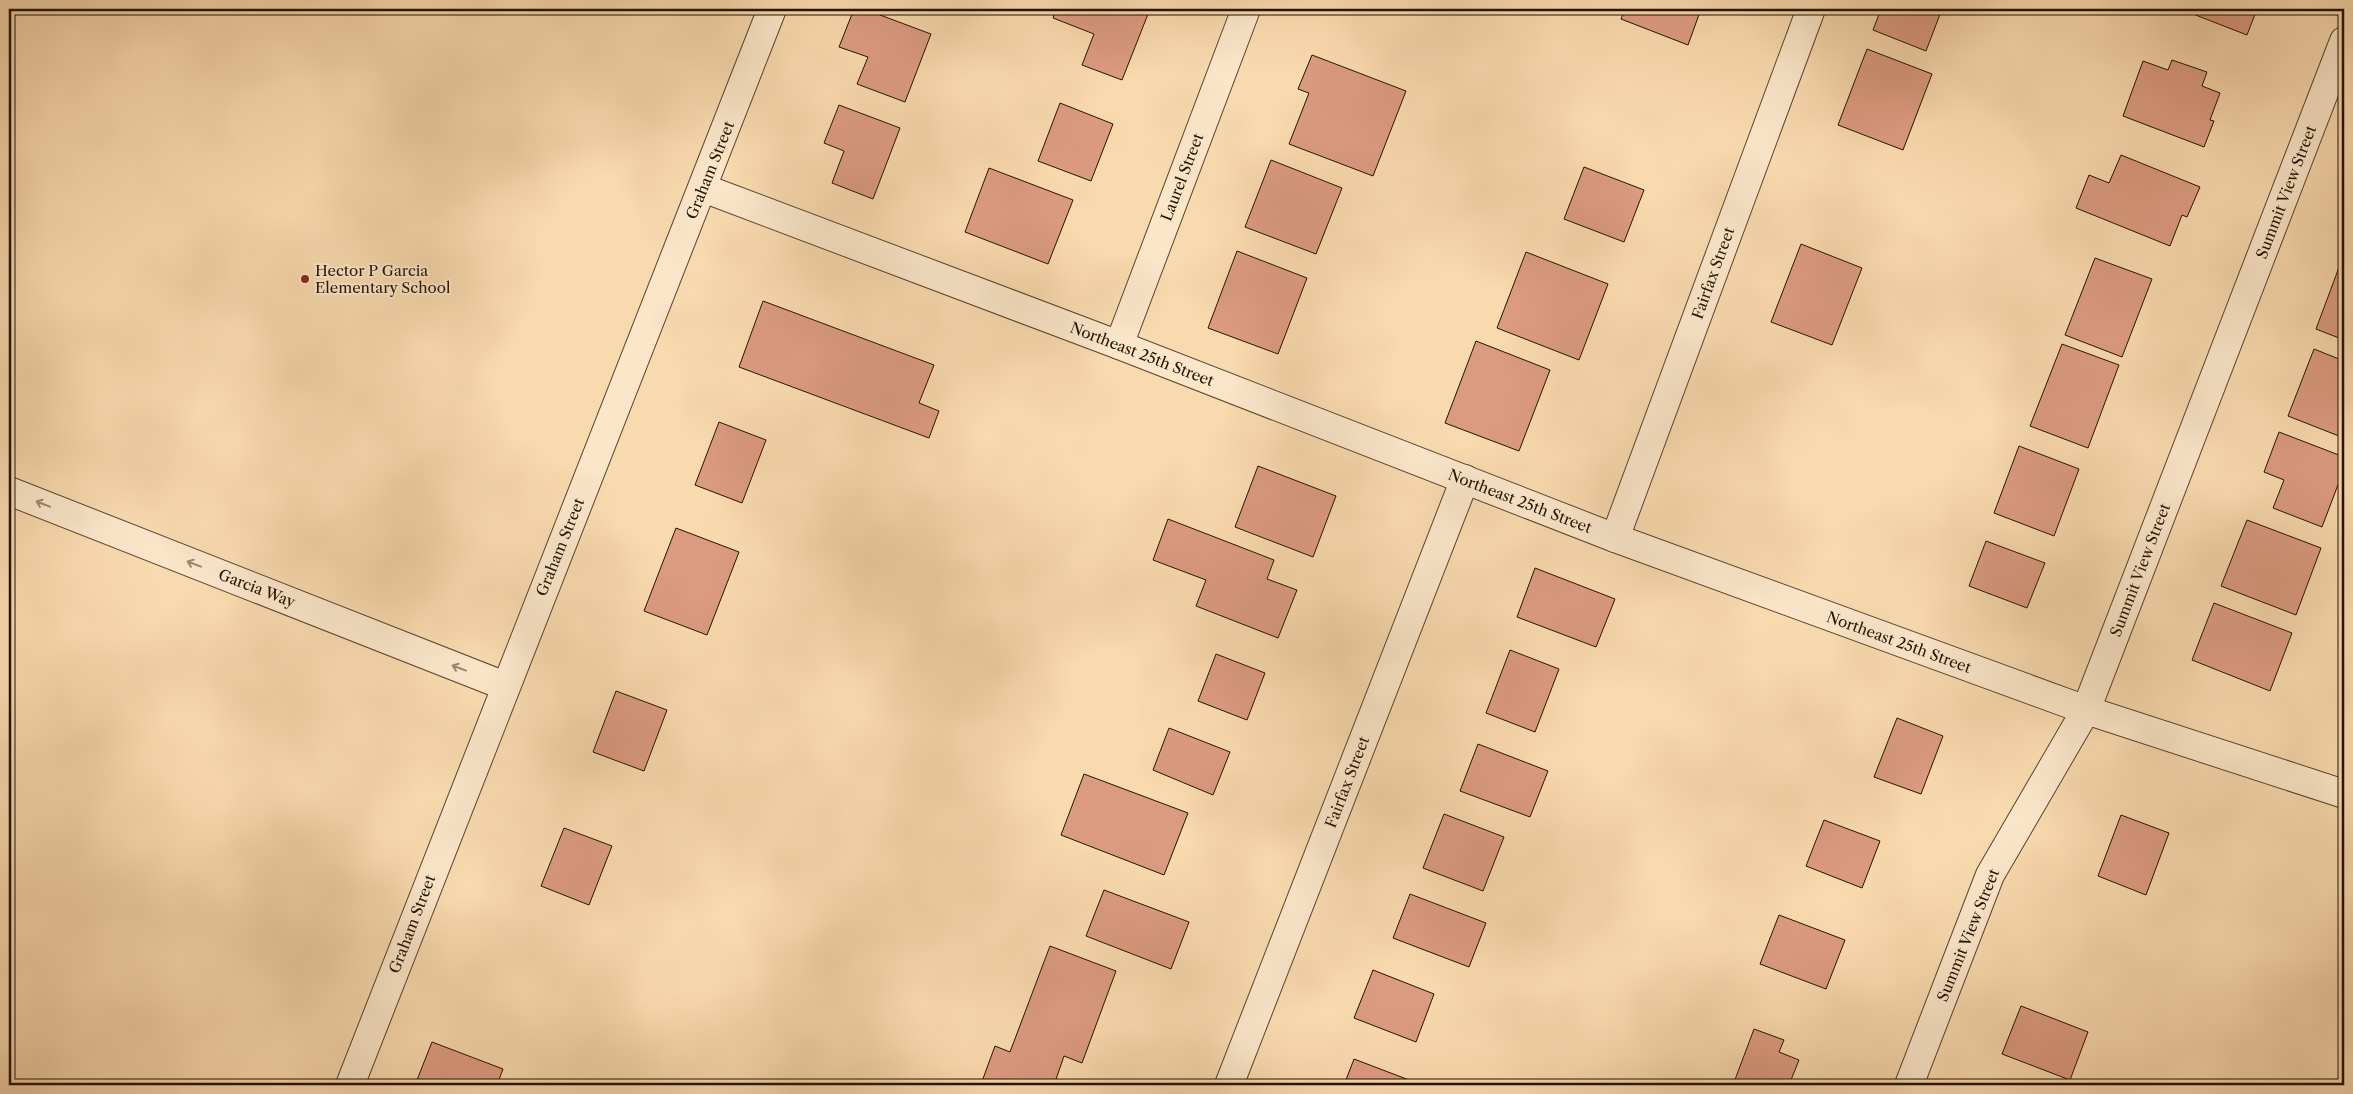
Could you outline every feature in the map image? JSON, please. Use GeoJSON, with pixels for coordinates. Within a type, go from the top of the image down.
{"type":"FeatureCollection","features":[{"type":"Feature","properties":{"kind":"street","name":"Graham Street"},"geometry":{"type":"LineString","coordinates":[[356,1078],[505,686],[772,9]]}},
{"type":"Feature","properties":{"kind":"street","name":"Laurel Street"},"geometry":{"type":"LineString","coordinates":[[1119,345],[1246,9]]}},
{"type":"Feature","properties":{"kind":"street","name":"Fairfax Street"},"geometry":{"type":"LineString","coordinates":[[1615,538],[1811,9]]}},
{"type":"Feature","properties":{"kind":"street","name":"Summit View Street"},"geometry":{"type":"LineString","coordinates":[[1909,1085],[1990,875],[2086,710],[2344,41]]}},
{"type":"Feature","properties":{"kind":"street","name":"Northeast 25th Street"},"geometry":{"type":"LineString","coordinates":[[703,188],[1119,345],[1615,538],[2086,710],[2344,794]]}},
{"type":"Feature","properties":{"kind":"street","name":"Fairfax Street"},"geometry":{"type":"LineString","coordinates":[[1229,1085],[1465,479]]}},
{"type":"Feature","properties":{"kind":"street","name":"Garcia Way"},"geometry":{"type":"LineString","coordinates":[[9,491],[505,686]]}},
{"type":"Feature","properties":{"kind":"building"},"geometry":{"type":"Polygon","coordinates":[[[854,9],[864,9],[931,34],[905,102],[857,84],[868,57],[839,47],[854,9]]]}},
{"type":"Feature","properties":{"kind":"building"},"geometry":{"type":"Polygon","coordinates":[[[1056,9],[1150,9],[1122,80],[1082,65],[1094,34],[1053,18],[1056,9]]]}},
{"type":"Feature","properties":{"kind":"building"},"geometry":{"type":"Polygon","coordinates":[[[1625,9],[1701,9],[1688,45],[1621,19],[1625,9]]]}},
{"type":"Feature","properties":{"kind":"building"},"geometry":{"type":"Polygon","coordinates":[[[1881,9],[1942,9],[1926,51],[1873,30],[1881,9]]]}},
{"type":"Feature","properties":{"kind":"building"},"geometry":{"type":"Polygon","coordinates":[[[2180,9],[2257,9],[2247,35],[2180,9]]]}},
{"type":"Feature","properties":{"kind":"building"},"geometry":{"type":"Polygon","coordinates":[[[1867,49],[1932,74],[1903,150],[1838,125],[1867,49]]]}},
{"type":"Feature","properties":{"kind":"building"},"geometry":{"type":"Polygon","coordinates":[[[1312,55],[1406,91],[1373,176],[1289,144],[1309,93],[1298,89],[1312,55]]]}},
{"type":"Feature","properties":{"kind":"building"},"geometry":{"type":"Polygon","coordinates":[[[2172,60],[2207,72],[2202,86],[2220,93],[2210,120],[2214,121],[2204,147],[2123,116],[2143,61],[2168,70],[2172,60]]]}},
{"type":"Feature","properties":{"kind":"building"},"geometry":{"type":"Polygon","coordinates":[[[1060,103],[1113,124],[1091,181],[1038,161],[1060,103]]]}},
{"type":"Feature","properties":{"kind":"building"},"geometry":{"type":"Polygon","coordinates":[[[839,105],[900,128],[873,199],[832,183],[844,151],[824,143],[839,105]]]}},
{"type":"Feature","properties":{"kind":"building"},"geometry":{"type":"Polygon","coordinates":[[[2121,155],[2200,187],[2187,217],[2182,215],[2170,246],[2076,208],[2089,175],[2109,183],[2121,155]]]}},
{"type":"Feature","properties":{"kind":"building"},"geometry":{"type":"Polygon","coordinates":[[[1271,160],[1342,188],[1316,254],[1245,227],[1271,160]]]}},
{"type":"Feature","properties":{"kind":"building"},"geometry":{"type":"Polygon","coordinates":[[[1584,167],[1644,190],[1624,242],[1564,219],[1584,167]]]}},
{"type":"Feature","properties":{"kind":"building"},"geometry":{"type":"Polygon","coordinates":[[[989,168],[1073,200],[1048,264],[965,232],[989,168]]]}},
{"type":"Feature","properties":{"kind":"building"},"geometry":{"type":"Polygon","coordinates":[[[1801,244],[1862,268],[1832,345],[1771,322],[1801,244]]]}},
{"type":"Feature","properties":{"kind":"building"},"geometry":{"type":"Polygon","coordinates":[[[1237,251],[1307,278],[1278,354],[1208,328],[1237,251]]]}},
{"type":"Feature","properties":{"kind":"building"},"geometry":{"type":"Polygon","coordinates":[[[1526,252],[1608,284],[1579,360],[1497,328],[1526,252]]]}},
{"type":"Feature","properties":{"kind":"building"},"geometry":{"type":"Polygon","coordinates":[[[2095,258],[2152,279],[2122,357],[2065,335],[2095,258]]]}},
{"type":"Feature","properties":{"kind":"building"},"geometry":{"type":"Polygon","coordinates":[[[2341,262],[2344,263],[2344,340],[2316,329],[2341,262]]]}},
{"type":"Feature","properties":{"kind":"building"},"geometry":{"type":"Polygon","coordinates":[[[763,301],[934,365],[919,403],[939,411],[929,438],[739,367],[763,301]]]}},
{"type":"Feature","properties":{"kind":"building"},"geometry":{"type":"Polygon","coordinates":[[[1476,341],[1550,370],[1519,451],[1445,423],[1476,341]]]}},
{"type":"Feature","properties":{"kind":"building"},"geometry":{"type":"Polygon","coordinates":[[[2062,344],[2119,365],[2088,448],[2030,426],[2062,344]]]}},
{"type":"Feature","properties":{"kind":"building"},"geometry":{"type":"Polygon","coordinates":[[[2314,349],[2344,361],[2344,438],[2288,416],[2314,349]]]}},
{"type":"Feature","properties":{"kind":"building"},"geometry":{"type":"Polygon","coordinates":[[[719,422],[766,440],[742,503],[695,485],[719,422]]]}},
{"type":"Feature","properties":{"kind":"building"},"geometry":{"type":"Polygon","coordinates":[[[2279,432],[2344,457],[2344,469],[2322,527],[2273,508],[2284,480],[2264,472],[2279,432]]]}},
{"type":"Feature","properties":{"kind":"building"},"geometry":{"type":"Polygon","coordinates":[[[2019,446],[2079,469],[2054,536],[1994,513],[2019,446]]]}},
{"type":"Feature","properties":{"kind":"building"},"geometry":{"type":"Polygon","coordinates":[[[1258,466],[1336,496],[1313,557],[1235,527],[1258,466]]]}},
{"type":"Feature","properties":{"kind":"building"},"geometry":{"type":"Polygon","coordinates":[[[1168,519],[1274,560],[1267,579],[1297,590],[1278,638],[1196,606],[1206,580],[1153,560],[1168,519]]]}},
{"type":"Feature","properties":{"kind":"building"},"geometry":{"type":"Polygon","coordinates":[[[2247,520],[2321,548],[2296,615],[2221,586],[2247,520]]]}},
{"type":"Feature","properties":{"kind":"building"},"geometry":{"type":"Polygon","coordinates":[[[676,528],[739,552],[707,635],[644,611],[676,528]]]}},
{"type":"Feature","properties":{"kind":"building"},"geometry":{"type":"Polygon","coordinates":[[[1986,541],[2045,563],[2027,608],[1969,586],[1986,541]]]}},
{"type":"Feature","properties":{"kind":"building"},"geometry":{"type":"Polygon","coordinates":[[[1535,568],[1615,599],[1596,647],[1517,617],[1535,568]]]}},
{"type":"Feature","properties":{"kind":"building"},"geometry":{"type":"Polygon","coordinates":[[[2214,603],[2292,633],[2270,691],[2192,660],[2214,603]]]}},
{"type":"Feature","properties":{"kind":"building"},"geometry":{"type":"Polygon","coordinates":[[[1510,650],[1559,669],[1535,732],[1486,713],[1510,650]]]}},
{"type":"Feature","properties":{"kind":"building"},"geometry":{"type":"Polygon","coordinates":[[[1216,654],[1265,673],[1247,720],[1198,701],[1216,654]]]}},
{"type":"Feature","properties":{"kind":"building"},"geometry":{"type":"Polygon","coordinates":[[[616,691],[667,710],[644,771],[593,752],[616,691]]]}},
{"type":"Feature","properties":{"kind":"building"},"geometry":{"type":"Polygon","coordinates":[[[1897,718],[1943,736],[1921,794],[1874,777],[1897,718]]]}},
{"type":"Feature","properties":{"kind":"building"},"geometry":{"type":"Polygon","coordinates":[[[1169,728],[1230,752],[1213,795],[1153,770],[1169,728]]]}},
{"type":"Feature","properties":{"kind":"building"},"geometry":{"type":"Polygon","coordinates":[[[1478,744],[1548,771],[1530,817],[1460,791],[1478,744]]]}},
{"type":"Feature","properties":{"kind":"building"},"geometry":{"type":"Polygon","coordinates":[[[1084,774],[1188,813],[1164,875],[1061,835],[1084,774]]]}},
{"type":"Feature","properties":{"kind":"building"},"geometry":{"type":"Polygon","coordinates":[[[1444,814],[1504,837],[1483,891],[1423,868],[1444,814]]]}},
{"type":"Feature","properties":{"kind":"building"},"geometry":{"type":"Polygon","coordinates":[[[2121,815],[2169,833],[2146,895],[2098,876],[2121,815]]]}},
{"type":"Feature","properties":{"kind":"building"},"geometry":{"type":"Polygon","coordinates":[[[1824,820],[1880,841],[1862,888],[1806,866],[1824,820]]]}},
{"type":"Feature","properties":{"kind":"building"},"geometry":{"type":"Polygon","coordinates":[[[564,828],[612,846],[589,905],[541,886],[564,828]]]}},
{"type":"Feature","properties":{"kind":"building"},"geometry":{"type":"Polygon","coordinates":[[[1104,890],[1189,922],[1171,969],[1086,936],[1104,890]]]}},
{"type":"Feature","properties":{"kind":"building"},"geometry":{"type":"Polygon","coordinates":[[[1410,894],[1486,923],[1469,967],[1393,938],[1410,894]]]}},
{"type":"Feature","properties":{"kind":"building"},"geometry":{"type":"Polygon","coordinates":[[[1779,915],[1845,940],[1826,989],[1760,964],[1779,915]]]}},
{"type":"Feature","properties":{"kind":"building"},"geometry":{"type":"Polygon","coordinates":[[[1050,946],[1116,971],[1082,1063],[1064,1056],[1054,1085],[981,1084],[995,1046],[1010,1052],[1050,946]]]}},
{"type":"Feature","properties":{"kind":"building"},"geometry":{"type":"Polygon","coordinates":[[[1373,970],[1434,994],[1416,1042],[1354,1018],[1373,970]]]}},
{"type":"Feature","properties":{"kind":"building"},"geometry":{"type":"Polygon","coordinates":[[[2021,1006],[2088,1032],[2070,1080],[2002,1054],[2021,1006]]]}},
{"type":"Feature","properties":{"kind":"building"},"geometry":{"type":"Polygon","coordinates":[[[1754,1029],[1784,1040],[1779,1052],[1799,1060],[1789,1085],[1733,1085],[1754,1029]]]}},
{"type":"Feature","properties":{"kind":"building"},"geometry":{"type":"Polygon","coordinates":[[[432,1042],[503,1069],[497,1085],[415,1085],[432,1042]]]}},
{"type":"Feature","properties":{"kind":"building"},"geometry":{"type":"Polygon","coordinates":[[[1354,1059],[1417,1083],[1416,1085],[1344,1085],[1354,1059]]]}},
{"type":"Feature","properties":{"kind":"place","name":"Hector P Garcia Elementary School"},"geometry":{"type":"Point","coordinates":[305,279]}}]}
